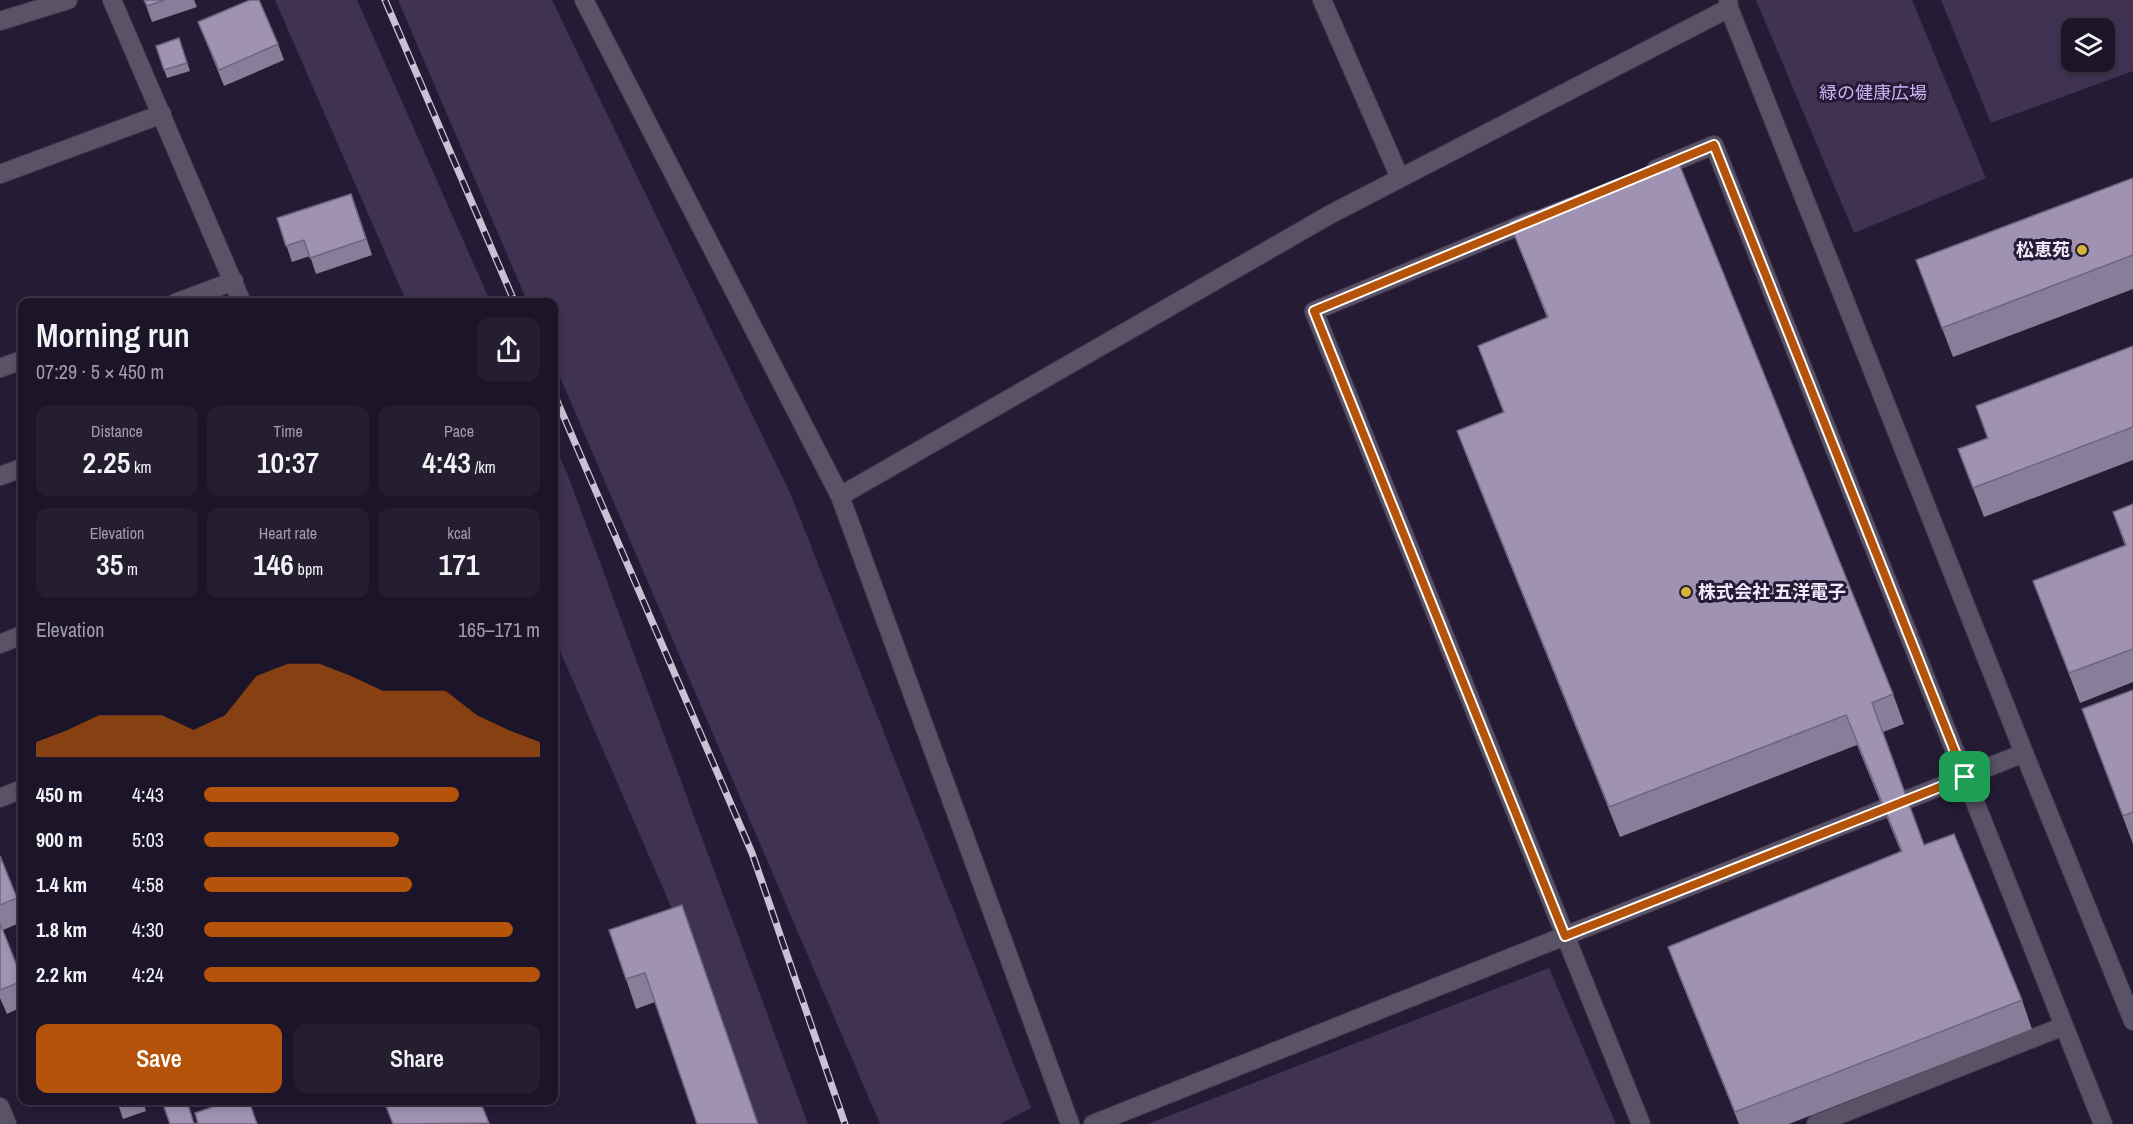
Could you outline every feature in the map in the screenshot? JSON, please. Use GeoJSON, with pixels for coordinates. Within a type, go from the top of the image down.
{"type":"FeatureCollection","features":[{"type":"Feature","properties":{"kind":"street"},"geometry":{"type":"LineString","coordinates":[[0,21],[68,0]]}},
{"type":"Feature","properties":{"kind":"street"},"geometry":{"type":"LineString","coordinates":[[112,0],[240,298]]}},
{"type":"Feature","properties":{"kind":"street"},"geometry":{"type":"LineString","coordinates":[[584,0],[840,496],[1070,1124]]}},
{"type":"Feature","properties":{"kind":"street"},"geometry":{"type":"LineString","coordinates":[[1322,0],[1400,178]]}},
{"type":"Feature","properties":{"kind":"street"},"geometry":{"type":"LineString","coordinates":[[840,496],[1331,214],[1728,4],[2024,753],[2133,1021]]}},
{"type":"Feature","properties":{"kind":"street"},"geometry":{"type":"LineString","coordinates":[[0,174],[162,114]]}},
{"type":"Feature","properties":{"kind":"street"},"geometry":{"type":"LineString","coordinates":[[1639,176],[1714,145],[2103,1124]]}},
{"type":"Feature","properties":{"kind":"street"},"geometry":{"type":"LineString","coordinates":[[1552,212],[1314,311],[1641,1124]]}},
{"type":"Feature","properties":{"kind":"street"},"geometry":{"type":"LineString","coordinates":[[188,298],[234,281]]}},
{"type":"Feature","properties":{"kind":"street"},"geometry":{"type":"LineString","coordinates":[[0,368],[18,361]]}},
{"type":"Feature","properties":{"kind":"street"},"geometry":{"type":"LineString","coordinates":[[0,476],[18,469]]}},
{"type":"Feature","properties":{"kind":"street"},"geometry":{"type":"LineString","coordinates":[[0,644],[18,637]]}},
{"type":"Feature","properties":{"kind":"street"},"geometry":{"type":"LineString","coordinates":[[1093,1124],[2024,753]]}},
{"type":"Feature","properties":{"kind":"street"},"geometry":{"type":"LineString","coordinates":[[0,798],[18,791]]}},
{"type":"Feature","properties":{"kind":"street"},"geometry":{"type":"LineString","coordinates":[[1816,1124],[2064,1026]]}},
{"type":"Feature","properties":{"kind":"street"},"geometry":{"type":"LineString","coordinates":[[0,1107],[7,1124]]}},
{"type":"Feature","properties":{"kind":"green space"},"geometry":{"type":"Polygon","coordinates":[[[275,0],[357,0],[489,298],[405,298],[275,0]]]}},
{"type":"Feature","properties":{"kind":"green space"},"geometry":{"type":"Polygon","coordinates":[[[398,0],[552,0],[791,495],[1031,1108],[1000,1124],[880,1124],[558,372],[558,298],[526,298],[398,0]]]}},
{"type":"Feature","properties":{"kind":"green space","name":"緑の健康広場"},"geometry":{"type":"Polygon","coordinates":[[[1756,0],[1912,0],[1986,178],[1854,233],[1756,0]]]}},
{"type":"Feature","properties":{"kind":"green space"},"geometry":{"type":"Polygon","coordinates":[[[1941,0],[2133,0],[2133,71],[1991,123],[1941,0]]]}},
{"type":"Feature","properties":{"kind":"green space"},"geometry":{"type":"Polygon","coordinates":[[[558,452],[808,1124],[750,1124],[682,932],[558,646],[558,452]]]}},
{"type":"Feature","properties":{"kind":"green space"},"geometry":{"type":"Polygon","coordinates":[[[1549,968],[1616,1124],[1148,1124],[1549,968]]]}},
{"type":"Feature","properties":{"kind":"building"},"geometry":{"type":"Polygon","coordinates":[[[144,0],[165,0],[147,6],[144,0]]]}},
{"type":"Feature","properties":{"kind":"building"},"geometry":{"type":"Polygon","coordinates":[[[250,0],[259,0],[278,44],[219,70],[198,22],[250,0]]]}},
{"type":"Feature","properties":{"kind":"building"},"geometry":{"type":"Polygon","coordinates":[[[179,38],[187,63],[164,70],[156,46],[179,38]]]}},
{"type":"Feature","properties":{"kind":"building","name":"株式会社 五洋電子"},"geometry":{"type":"Polygon","coordinates":[[[1676,156],[1893,694],[1872,703],[1924,845],[1954,834],[2022,1000],[1735,1112],[1668,947],[1902,851],[1846,715],[1609,807],[1457,431],[1504,412],[1478,346],[1548,317],[1509,222],[1676,156]]]}},
{"type":"Feature","properties":{"kind":"building"},"geometry":{"type":"Polygon","coordinates":[[[2133,178],[2133,255],[1942,328],[1916,260],[2133,178]]]}},
{"type":"Feature","properties":{"kind":"building"},"geometry":{"type":"Polygon","coordinates":[[[351,194],[366,239],[310,258],[304,240],[286,246],[277,218],[351,194]]]}},
{"type":"Feature","properties":{"kind":"building"},"geometry":{"type":"Polygon","coordinates":[[[2133,346],[2133,427],[1973,488],[1958,449],[1988,438],[1976,406],[2133,346]]]}},
{"type":"Feature","properties":{"kind":"building"},"geometry":{"type":"Polygon","coordinates":[[[2133,504],[2133,649],[2069,673],[2033,581],[2126,545],[2113,512],[2133,504]]]}},
{"type":"Feature","properties":{"kind":"building"},"geometry":{"type":"Polygon","coordinates":[[[2133,690],[2133,812],[2123,816],[2082,709],[2133,690]]]}},
{"type":"Feature","properties":{"kind":"building"},"geometry":{"type":"Polygon","coordinates":[[[0,856],[17,898],[0,905],[0,856]]]}},
{"type":"Feature","properties":{"kind":"building"},"geometry":{"type":"Polygon","coordinates":[[[682,905],[758,1124],[697,1124],[645,973],[626,979],[609,930],[682,905]]]}},
{"type":"Feature","properties":{"kind":"building"},"geometry":{"type":"Polygon","coordinates":[[[0,923],[18,969],[18,983],[0,990],[0,923]]]}},
{"type":"Feature","properties":{"kind":"building"},"geometry":{"type":"Polygon","coordinates":[[[163,1105],[188,1105],[194,1124],[170,1124],[163,1105]]]}},
{"type":"Feature","properties":{"kind":"building"},"geometry":{"type":"Polygon","coordinates":[[[218,1105],[250,1105],[257,1124],[194,1124],[198,1123],[195,1113],[218,1105]]]}},
{"type":"Feature","properties":{"kind":"building"},"geometry":{"type":"Polygon","coordinates":[[[386,1105],[482,1105],[489,1123],[393,1124],[386,1105]]]}},
{"type":"Feature","properties":{"kind":"railway"},"geometry":{"type":"LineString","coordinates":[[385,0],[513,298]]}},
{"type":"Feature","properties":{"kind":"railway"},"geometry":{"type":"LineString","coordinates":[[558,403],[752,853],[845,1124]]}},
{"type":"Feature","properties":{"kind":"place","name":"松恵苑"},"geometry":{"type":"Point","coordinates":[2082,250]}},
{"type":"Feature","properties":{"kind":"place","name":"株式会社 五洋電子"},"geometry":{"type":"Point","coordinates":[1686,592]}},
{"type":"Feature","properties":{"kind":"route"},"geometry":{"type":"LineString","coordinates":[[1714,145],[1965,777],[1565,936],[1314,311],[1714,145]]}}]}
